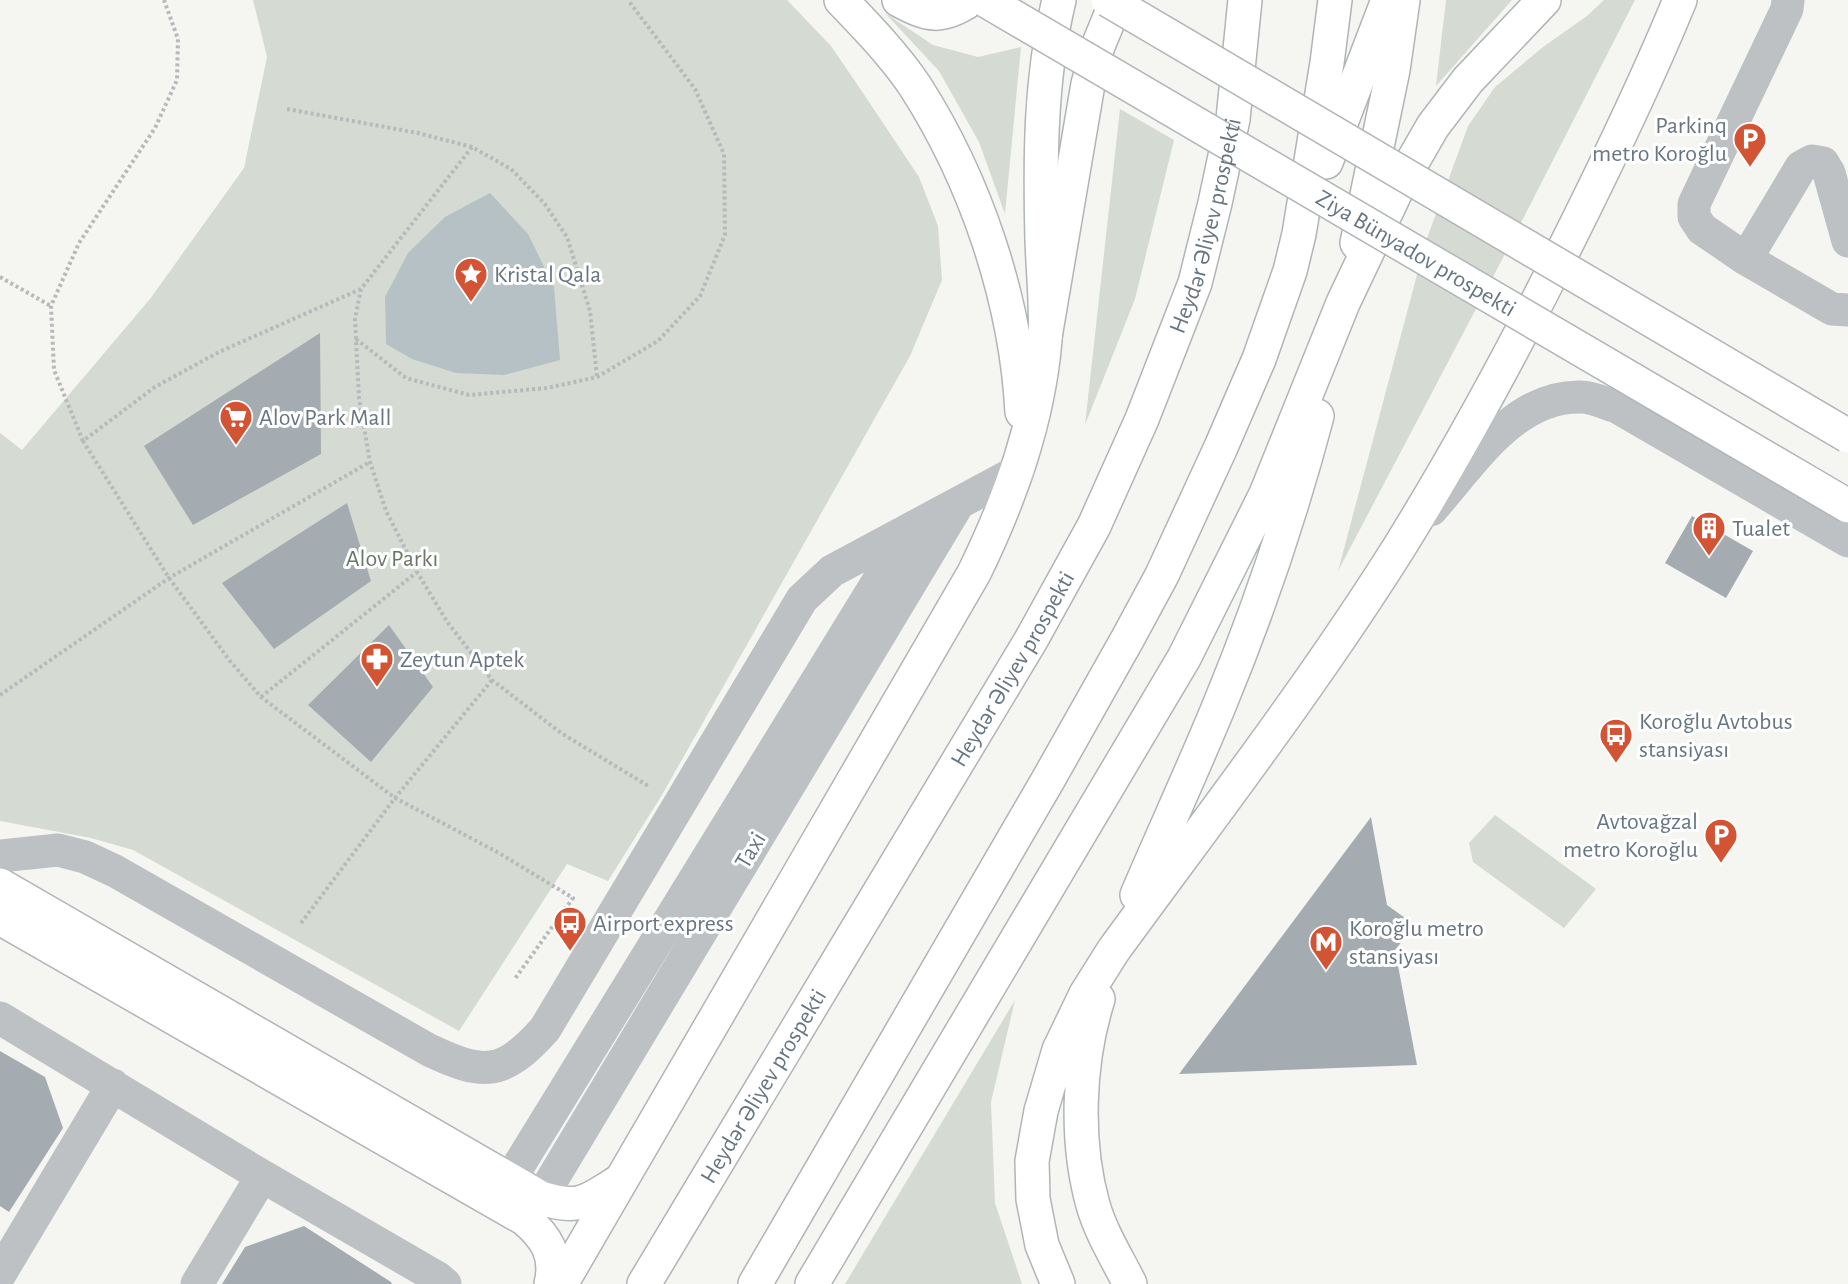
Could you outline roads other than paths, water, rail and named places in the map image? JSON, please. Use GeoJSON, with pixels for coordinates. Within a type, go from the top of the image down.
{"type":"FeatureCollection","features":[{"type":"Feature","properties":{"kind":"main road"},"geometry":{"type":"LineString","coordinates":[[841,0],[876,36],[914,85],[947,141],[977,211],[996,265],[1011,326],[1020,379],[1021,460]]}},
{"type":"Feature","properties":{"kind":"main road"},"geometry":{"type":"LineString","coordinates":[[898,0],[938,15],[955,10],[970,0]]}},
{"type":"Feature","properties":{"kind":"main road","name":"Ziya Bünyadov prospekti"},"geometry":{"type":"LineString","coordinates":[[985,0],[1848,506]]}},
{"type":"Feature","properties":{"kind":"main road"},"geometry":{"type":"LineString","coordinates":[[1045,337],[1042,107],[1048,57],[1059,0]]}},
{"type":"Feature","properties":{"kind":"main road"},"geometry":{"type":"LineString","coordinates":[[1108,0],[1848,436]]}},
{"type":"Feature","properties":{"kind":"main road"},"geometry":{"type":"LineString","coordinates":[[561,1284],[974,573],[999,522],[1021,460],[1041,373],[1045,337],[1088,84],[1098,46],[1117,0]]}},
{"type":"Feature","properties":{"kind":"main road","name":"Heydər Əliyev prospekti"},"geometry":{"type":"LineString","coordinates":[[644,1284],[1031,640],[1094,526],[1142,419],[1195,283],[1233,119],[1245,0]]}},
{"type":"Feature","properties":{"kind":"main road"},"geometry":{"type":"LineString","coordinates":[[1299,234],[1335,0]]}},
{"type":"Feature","properties":{"kind":"main road"},"geometry":{"type":"LineString","coordinates":[[754,1284],[1048,780],[1162,575],[1259,359],[1279,307],[1299,234],[1388,0]]}},
{"type":"Feature","properties":{"kind":"main road"},"geometry":{"type":"LineString","coordinates":[[1130,1284],[1105,1236],[1093,1206],[1084,1168],[1081,1099],[1090,1022],[1113,951],[1220,704],[1297,491],[1321,400],[1377,150],[1393,70],[1403,0]]}},
{"type":"Feature","properties":{"kind":"main road"},"geometry":{"type":"LineString","coordinates":[[812,1284],[1184,658],[1266,494],[1343,303],[1399,185],[1433,126],[1468,80],[1544,0]]}},
{"type":"Feature","properties":{"kind":"main road"},"geometry":{"type":"LineString","coordinates":[[1058,1284],[1042,1245],[1033,1199],[1032,1161],[1041,1111],[1059,1050],[1086,994],[1113,951],[1303,691],[1399,548],[1504,368],[1647,79],[1680,0]]}},
{"type":"Feature","properties":{"kind":"main road"},"geometry":{"type":"LineString","coordinates":[[0,885],[541,1198],[558,1204],[574,1205],[592,1199],[620,1181]]}},
{"type":"Feature","properties":{"kind":"main road"},"geometry":{"type":"LineString","coordinates":[[0,918],[525,1219],[540,1232],[551,1251],[554,1272],[550,1284]]}},
{"type":"Feature","properties":{"kind":"street"},"geometry":{"type":"LineString","coordinates":[[1788,0],[1787,9],[1694,204],[1694,217],[1702,229],[1746,259],[1832,309],[1848,310]]}},
{"type":"Feature","properties":{"kind":"street"},"geometry":{"type":"LineString","coordinates":[[1746,259],[1801,167],[1812,161],[1823,163],[1829,173],[1848,241]]}},
{"type":"Feature","properties":{"kind":"street"},"geometry":{"type":"LineString","coordinates":[[1399,548],[1500,431],[1528,410],[1556,398],[1584,397],[1617,407],[1848,541]]}},
{"type":"Feature","properties":{"kind":"street"},"geometry":{"type":"LineString","coordinates":[[0,856],[58,850],[85,856],[429,1050],[460,1064],[486,1068],[505,1064],[525,1051],[545,1029],[802,599],[832,571],[959,502],[1021,460]]}},
{"type":"Feature","properties":{"kind":"street","name":"Taxi"},"geometry":{"type":"LineString","coordinates":[[541,1198],[959,502]]}},
{"type":"Feature","properties":{"kind":"street","name":"Taxi"},"geometry":{"type":"LineString","coordinates":[[509,1181],[910,529]]}},
{"type":"Feature","properties":{"kind":"street"},"geometry":{"type":"LineString","coordinates":[[0,1018],[445,1284]]}},
{"type":"Feature","properties":{"kind":"street"},"geometry":{"type":"LineString","coordinates":[[0,1274],[113,1085]]}},
{"type":"Feature","properties":{"kind":"street"},"geometry":{"type":"LineString","coordinates":[[197,1284],[262,1176]]}},
{"type":"Feature","properties":{"kind":"place","name":"Parkinq metro Koroğlu"},"geometry":{"type":"Point","coordinates":[1750,168]}},
{"type":"Feature","properties":{"kind":"place","name":"Kristal Qala"},"geometry":{"type":"Point","coordinates":[471,303]}},
{"type":"Feature","properties":{"kind":"place","name":"Alov Park Mall"},"geometry":{"type":"Point","coordinates":[236,446]}},
{"type":"Feature","properties":{"kind":"place","name":"Tualet"},"geometry":{"type":"Point","coordinates":[1709,557]}},
{"type":"Feature","properties":{"kind":"place","name":"Zeytun Aptek"},"geometry":{"type":"Point","coordinates":[377,688]}},
{"type":"Feature","properties":{"kind":"place","name":"Koroğlu Avtobus stansiyası"},"geometry":{"type":"Point","coordinates":[1616,764]}},
{"type":"Feature","properties":{"kind":"place","name":"Avtovağzal metro Koroğlu"},"geometry":{"type":"Point","coordinates":[1721,864]}},
{"type":"Feature","properties":{"kind":"place","name":"Airport express"},"geometry":{"type":"Point","coordinates":[570,952]}},
{"type":"Feature","properties":{"kind":"place","name":"Koroğlu metro stansiyası"},"geometry":{"type":"Point","coordinates":[1326,971]}},
{"type":"Feature","properties":{"kind":"park label","name":"Alov Parkı"},"geometry":{"type":"Point","coordinates":[392,558]}}]}
